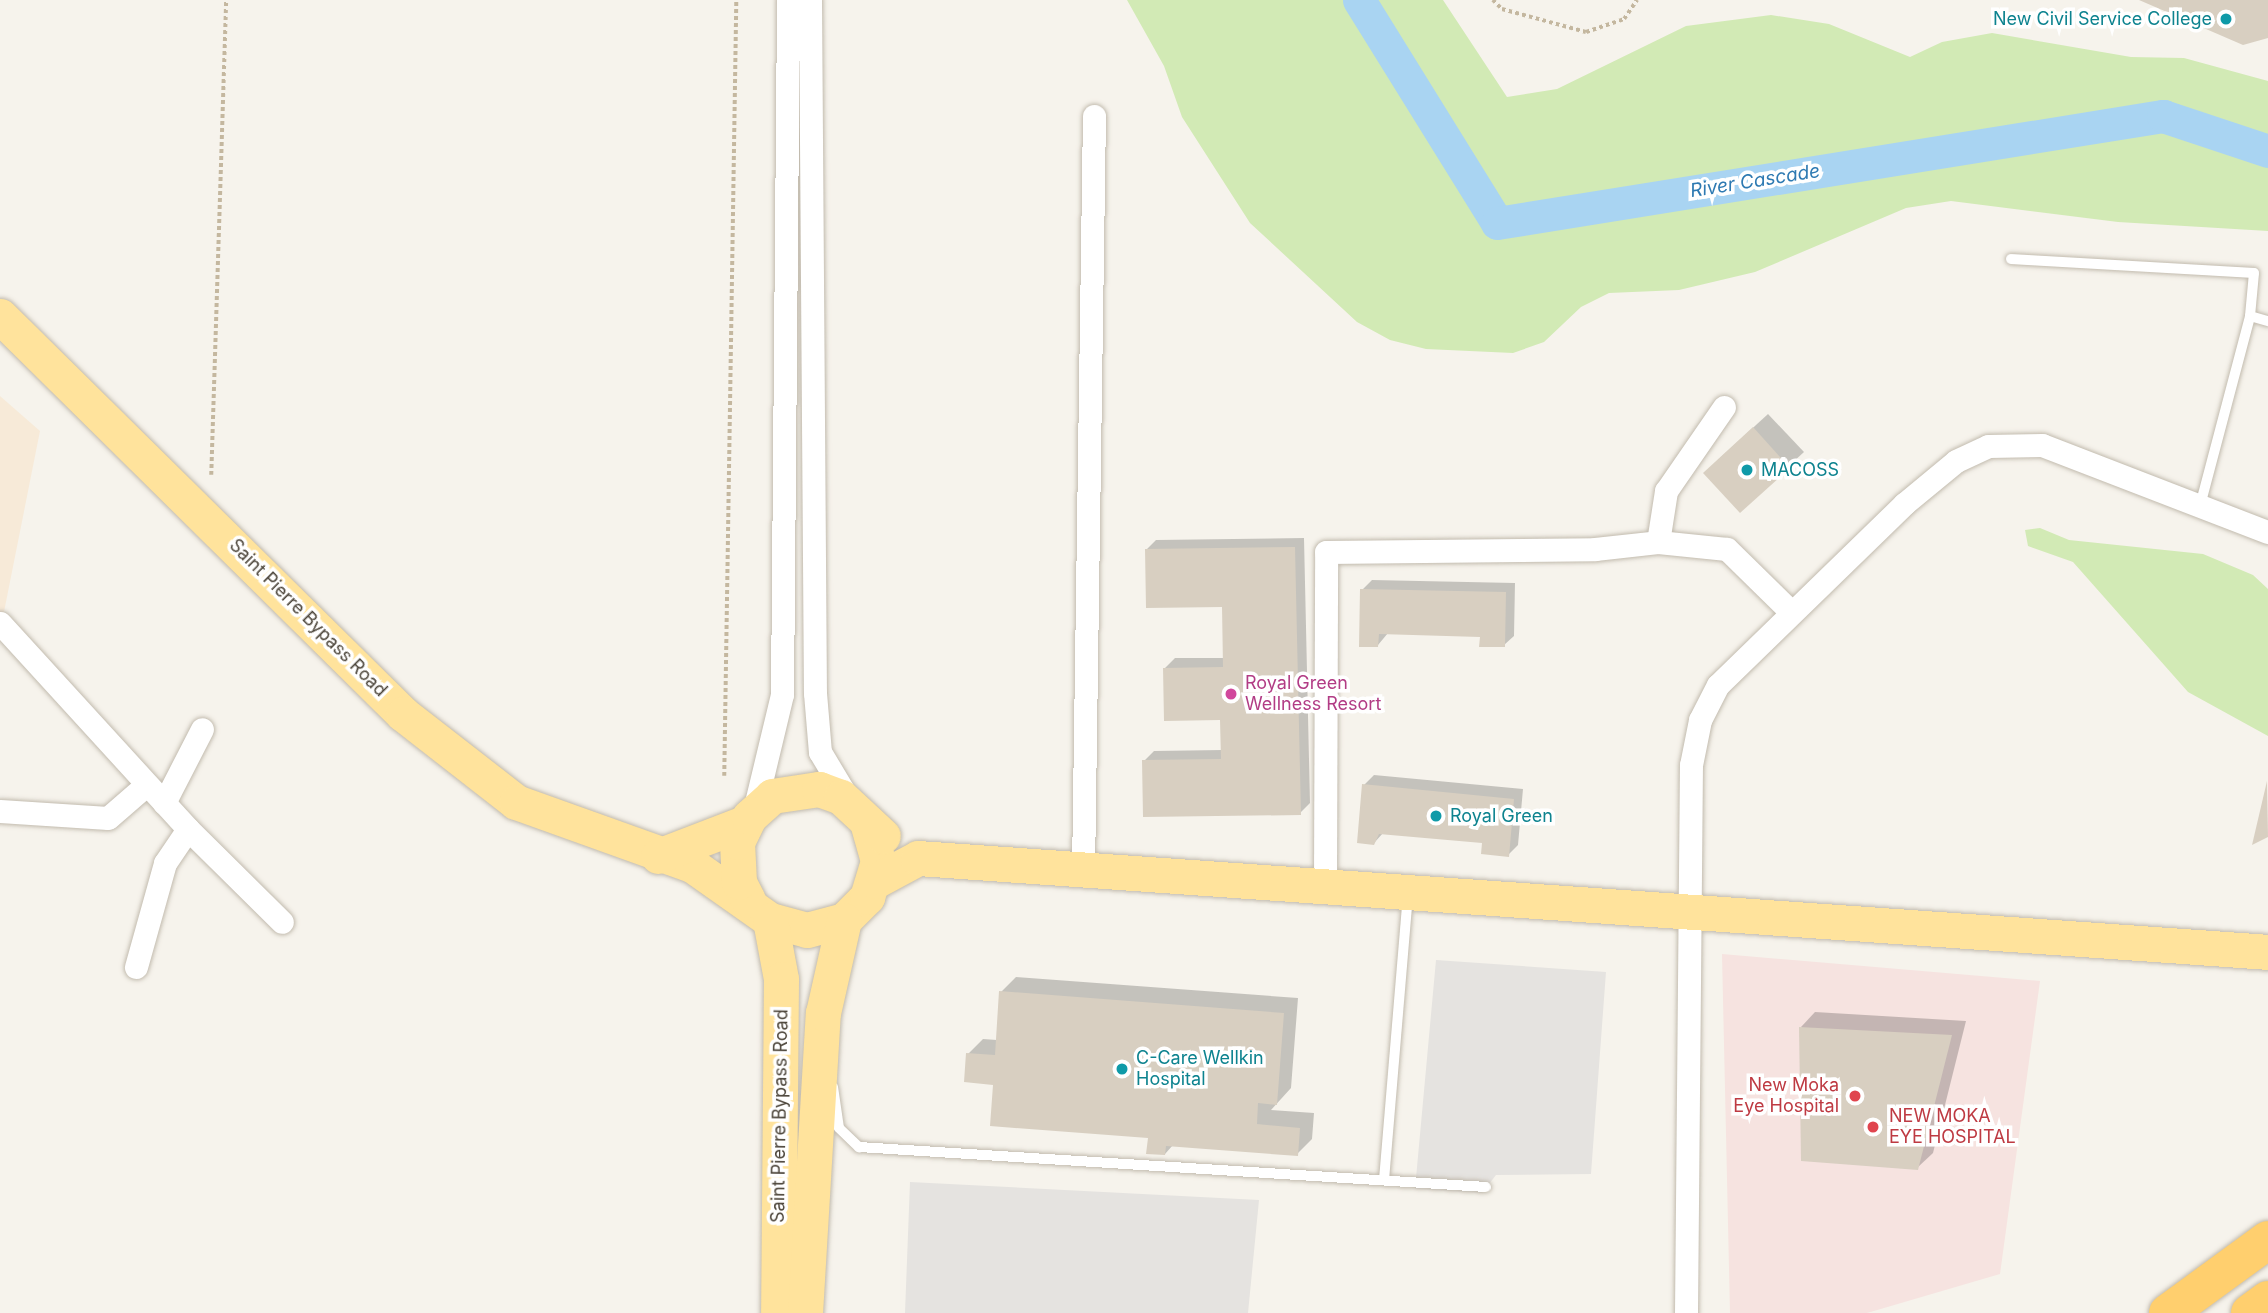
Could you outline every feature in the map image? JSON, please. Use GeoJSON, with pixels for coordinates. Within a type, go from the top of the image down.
{"type":"FeatureCollection","features":[{"type":"Feature","properties":{"kind":"highway"},"geometry":{"type":"LineString","coordinates":[[2168,1313],[2268,1240]]}},
{"type":"Feature","properties":{"kind":"highway"},"geometry":{"type":"LineString","coordinates":[[2250,1313],[2268,1300]]}},
{"type":"Feature","properties":{"kind":"main road","name":"Saint Pierre Bypass Road"},"geometry":{"type":"LineString","coordinates":[[0,316],[454,759],[516,802],[658,856],[699,868],[759,910],[781,979],[778,1313]]}},
{"type":"Feature","properties":{"kind":"main road"},"geometry":{"type":"LineString","coordinates":[[658,856],[749,817],[795,789],[819,789],[863,817],[918,858],[1083,872],[1325,884],[2268,952]]}},
{"type":"Feature","properties":{"kind":"main road"},"geometry":{"type":"LineString","coordinates":[[749,817],[735,862],[759,910],[807,930],[844,920],[874,881],[918,858]]}},
{"type":"Feature","properties":{"kind":"main road"},"geometry":{"type":"LineString","coordinates":[[863,817],[878,861],[874,881]]}},
{"type":"Feature","properties":{"kind":"main road","name":"Saint Pierre Bypass Road"},"geometry":{"type":"LineString","coordinates":[[805,1313],[823,1013],[844,920]]}},
{"type":"Feature","properties":{"kind":"street"},"geometry":{"type":"LineString","coordinates":[[749,817],[782,694],[788,0]]}},
{"type":"Feature","properties":{"kind":"street"},"geometry":{"type":"LineString","coordinates":[[810,0],[815,693],[820,752],[863,817]]}},
{"type":"Feature","properties":{"kind":"street"},"geometry":{"type":"LineString","coordinates":[[1083,872],[1094,116]]}},
{"type":"Feature","properties":{"kind":"street"},"geometry":{"type":"LineString","coordinates":[[1658,542],[1666,491],[1724,407]]}},
{"type":"Feature","properties":{"kind":"street"},"geometry":{"type":"LineString","coordinates":[[1686,1313],[1691,765],[1700,720],[1718,685],[1789,610],[1956,461],[1988,446],[2042,445],[2201,502],[2268,532]]}},
{"type":"Feature","properties":{"kind":"street"},"geometry":{"type":"LineString","coordinates":[[1325,884],[1326,552],[1595,549],[1658,542],[1727,549],[1789,610]]}},
{"type":"Feature","properties":{"kind":"street"},"geometry":{"type":"LineString","coordinates":[[0,623],[146,785],[282,922]]}},
{"type":"Feature","properties":{"kind":"street"},"geometry":{"type":"LineString","coordinates":[[164,803],[202,729]]}},
{"type":"Feature","properties":{"kind":"street"},"geometry":{"type":"LineString","coordinates":[[0,811],[108,818],[146,785]]}},
{"type":"Feature","properties":{"kind":"street"},"geometry":{"type":"LineString","coordinates":[[136,967],[164,863],[188,829]]}},
{"type":"Feature","properties":{"kind":"street"},"geometry":{"type":"LineString","coordinates":[[2217,948],[2268,969]]}},
{"type":"Feature","properties":{"kind":"lane"},"geometry":{"type":"LineString","coordinates":[[2011,259],[2254,273],[2250,316],[2201,502]]}},
{"type":"Feature","properties":{"kind":"lane"},"geometry":{"type":"LineString","coordinates":[[2250,316],[2268,321]]}},
{"type":"Feature","properties":{"kind":"lane"},"geometry":{"type":"LineString","coordinates":[[1384,1180],[1408,892]]}},
{"type":"Feature","properties":{"kind":"lane"},"geometry":{"type":"LineString","coordinates":[[823,1013],[839,1128],[859,1147],[910,1148],[1486,1187]]}},
{"type":"Feature","properties":{"kind":"path"},"geometry":{"type":"LineString","coordinates":[[211,475],[226,0]]}},
{"type":"Feature","properties":{"kind":"path"},"geometry":{"type":"LineString","coordinates":[[724,776],[736,0]]}},
{"type":"Feature","properties":{"kind":"path"},"geometry":{"type":"LineString","coordinates":[[1493,0],[1502,9],[1586,32],[1624,19],[1637,0]]}},
{"type":"Feature","properties":{"kind":"shaded area"},"geometry":{"type":"Polygon","coordinates":[[[0,396],[40,431],[0,632],[0,396]]]}},
{"type":"Feature","properties":{"kind":"shaded area","name":"NEW MOKA EYE HOSPITAL"},"geometry":{"type":"Polygon","coordinates":[[[1722,954],[2040,981],[2000,1274],[1867,1313],[1730,1313],[1722,954]]]}},
{"type":"Feature","properties":{"kind":"shaded area"},"geometry":{"type":"Polygon","coordinates":[[[1436,960],[1606,972],[1591,1174],[1496,1175],[1482,1193],[1415,1189],[1436,960]]]}},
{"type":"Feature","properties":{"kind":"shaded area"},"geometry":{"type":"Polygon","coordinates":[[[910,1182],[1259,1200],[1248,1313],[905,1313],[910,1182]]]}},
{"type":"Feature","properties":{"kind":"green space"},"geometry":{"type":"Polygon","coordinates":[[[1127,0],[1443,0],[1507,97],[1557,89],[1686,26],[1771,15],[1829,24],[1910,57],[1942,42],[1992,33],[2131,57],[2184,58],[2268,81],[2268,231],[2118,222],[1951,201],[1906,208],[1755,272],[1679,290],[1609,293],[1581,307],[1544,342],[1513,353],[1426,349],[1390,340],[1357,322],[1250,223],[1182,117],[1164,66],[1127,0]]]}},
{"type":"Feature","properties":{"kind":"green space"},"geometry":{"type":"Polygon","coordinates":[[[2040,528],[2069,540],[2203,554],[2253,575],[2268,589],[2268,736],[2188,692],[2073,562],[2028,546],[2025,530],[2040,528]]]}},
{"type":"Feature","properties":{"kind":"building","name":"New Civil Service College"},"geometry":{"type":"Polygon","coordinates":[[[2139,0],[2268,0],[2268,38],[2243,45],[2139,0]]]}},
{"type":"Feature","properties":{"kind":"building","name":"MACOSS"},"geometry":{"type":"Polygon","coordinates":[[[1753,427],[1790,468],[1740,513],[1703,473],[1753,427]]]}},
{"type":"Feature","properties":{"kind":"building","name":"Royal Green Wellness Resort"},"geometry":{"type":"Polygon","coordinates":[[[1295,547],[1301,815],[1143,817],[1142,760],[1221,759],[1220,720],[1164,721],[1163,668],[1223,667],[1222,607],[1146,608],[1145,549],[1295,547]]]}},
{"type":"Feature","properties":{"kind":"building"},"geometry":{"type":"Polygon","coordinates":[[[1360,589],[1506,592],[1505,647],[1479,647],[1480,637],[1379,634],[1378,647],[1359,647],[1360,589]]]}},
{"type":"Feature","properties":{"kind":"building"},"geometry":{"type":"Polygon","coordinates":[[[2267,781],[2268,837],[2252,845],[2267,781]]]}},
{"type":"Feature","properties":{"kind":"building","name":"Royal Green"},"geometry":{"type":"Polygon","coordinates":[[[1362,784],[1514,799],[1509,857],[1481,854],[1482,843],[1379,834],[1374,845],[1357,843],[1362,784]]]}},
{"type":"Feature","properties":{"kind":"building","name":"C-Care Wellkin Hospital"},"geometry":{"type":"Polygon","coordinates":[[[999,991],[1284,1013],[1277,1105],[1258,1103],[1257,1124],[1300,1128],[1298,1156],[1166,1146],[1165,1155],[1146,1154],[1148,1138],[990,1126],[993,1085],[964,1082],[966,1053],[995,1055],[999,991]]]}},
{"type":"Feature","properties":{"kind":"building"},"geometry":{"type":"Polygon","coordinates":[[[1799,1027],[1952,1035],[1918,1170],[1801,1161],[1799,1027]]]}},
{"type":"Feature","properties":{"kind":"waterway","name":"River Cascade"},"geometry":{"type":"LineString","coordinates":[[1359,0],[1497,223],[2163,116],[2268,151]]}},
{"type":"Feature","properties":{"kind":"place","name":"New Civil Service College"},"geometry":{"type":"Point","coordinates":[2226,19]}},
{"type":"Feature","properties":{"kind":"place","name":"MACOSS"},"geometry":{"type":"Point","coordinates":[1747,470]}},
{"type":"Feature","properties":{"kind":"place","name":"Royal Green Wellness Resort"},"geometry":{"type":"Point","coordinates":[1231,694]}},
{"type":"Feature","properties":{"kind":"place","name":"Royal Green"},"geometry":{"type":"Point","coordinates":[1436,816]}},
{"type":"Feature","properties":{"kind":"place","name":"C-Care Wellkin Hospital"},"geometry":{"type":"Point","coordinates":[1122,1069]}},
{"type":"Feature","properties":{"kind":"place","name":"New Moka Eye Hospital"},"geometry":{"type":"Point","coordinates":[1855,1096]}},
{"type":"Feature","properties":{"kind":"place","name":"NEW MOKA EYE HOSPITAL"},"geometry":{"type":"Point","coordinates":[1873,1127]}}]}
